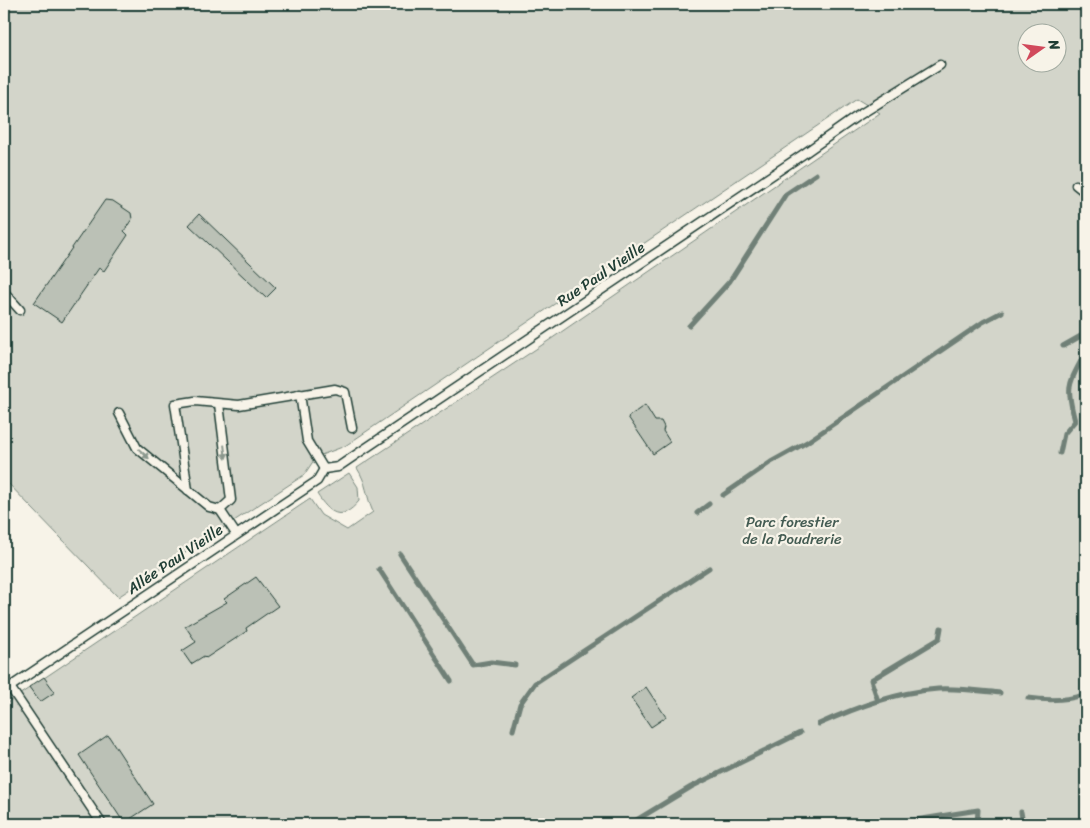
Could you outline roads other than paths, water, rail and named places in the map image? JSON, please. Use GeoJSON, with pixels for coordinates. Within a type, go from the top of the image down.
{"type":"FeatureCollection","features":[{"type":"Feature","properties":{"kind":"lane","name":"Rue Paul Vieille"},"geometry":{"type":"LineString","coordinates":[[360,452],[802,156],[856,117],[940,65]]}},
{"type":"Feature","properties":{"kind":"lane"},"geometry":{"type":"LineString","coordinates":[[1076,185],[1086,192]]}},
{"type":"Feature","properties":{"kind":"lane"},"geometry":{"type":"LineString","coordinates":[[4,292],[20,310]]}},
{"type":"Feature","properties":{"kind":"lane"},"geometry":{"type":"LineString","coordinates":[[188,490],[176,404],[195,401],[239,405],[335,389],[345,392],[352,428]]}},
{"type":"Feature","properties":{"kind":"lane"},"geometry":{"type":"LineString","coordinates":[[300,394],[307,441],[324,469]]}},
{"type":"Feature","properties":{"kind":"lane"},"geometry":{"type":"LineString","coordinates":[[219,404],[231,500],[220,510]]}},
{"type":"Feature","properties":{"kind":"lane"},"geometry":{"type":"LineString","coordinates":[[119,413],[137,448],[209,507],[220,510],[236,534]]}},
{"type":"Feature","properties":{"kind":"lane","name":"Allée Paul Vieille"},"geometry":{"type":"LineString","coordinates":[[7,689],[317,481],[324,469],[338,467],[360,452]]}},
{"type":"Feature","properties":{"kind":"lane"},"geometry":{"type":"LineString","coordinates":[[7,689],[102,824]]}},
{"type":"Feature","properties":{"kind":"waterway"},"geometry":{"type":"LineString","coordinates":[[689,326],[730,281],[786,194],[816,174]]}},
{"type":"Feature","properties":{"kind":"waterway"},"geometry":{"type":"LineString","coordinates":[[723,495],[771,462],[807,442],[983,322],[1002,312]]}},
{"type":"Feature","properties":{"kind":"waterway"},"geometry":{"type":"LineString","coordinates":[[1063,346],[1086,333]]}},
{"type":"Feature","properties":{"kind":"waterway"},"geometry":{"type":"LineString","coordinates":[[1084,334],[1086,342]]}},
{"type":"Feature","properties":{"kind":"waterway"},"geometry":{"type":"LineString","coordinates":[[1060,453],[1064,434],[1075,421],[1070,399],[1070,384],[1086,351]]}},
{"type":"Feature","properties":{"kind":"waterway"},"geometry":{"type":"LineString","coordinates":[[697,513],[709,504]]}},
{"type":"Feature","properties":{"kind":"waterway"},"geometry":{"type":"LineString","coordinates":[[400,554],[473,665],[491,662],[515,665]]}},
{"type":"Feature","properties":{"kind":"waterway"},"geometry":{"type":"LineString","coordinates":[[513,730],[520,704],[535,683],[709,568]]}},
{"type":"Feature","properties":{"kind":"waterway"},"geometry":{"type":"LineString","coordinates":[[379,569],[451,681]]}},
{"type":"Feature","properties":{"kind":"waterway"},"geometry":{"type":"LineString","coordinates":[[878,701],[871,680],[939,639],[941,628]]}},
{"type":"Feature","properties":{"kind":"waterway"},"geometry":{"type":"LineString","coordinates":[[819,724],[877,701],[907,693],[938,689],[1000,693]]}},
{"type":"Feature","properties":{"kind":"waterway"},"geometry":{"type":"LineString","coordinates":[[1028,698],[1057,700],[1086,694]]}},
{"type":"Feature","properties":{"kind":"waterway"},"geometry":{"type":"LineString","coordinates":[[630,824],[691,787],[800,733]]}},
{"type":"Feature","properties":{"kind":"waterway"},"geometry":{"type":"LineString","coordinates":[[891,824],[978,810],[977,824]]}},
{"type":"Feature","properties":{"kind":"waterway"},"geometry":{"type":"LineString","coordinates":[[1021,812],[1023,824]]}},
{"type":"Feature","properties":{"kind":"park label","name":"Parc forestier de la Poudrerie"},"geometry":{"type":"Point","coordinates":[792,530]}}]}
